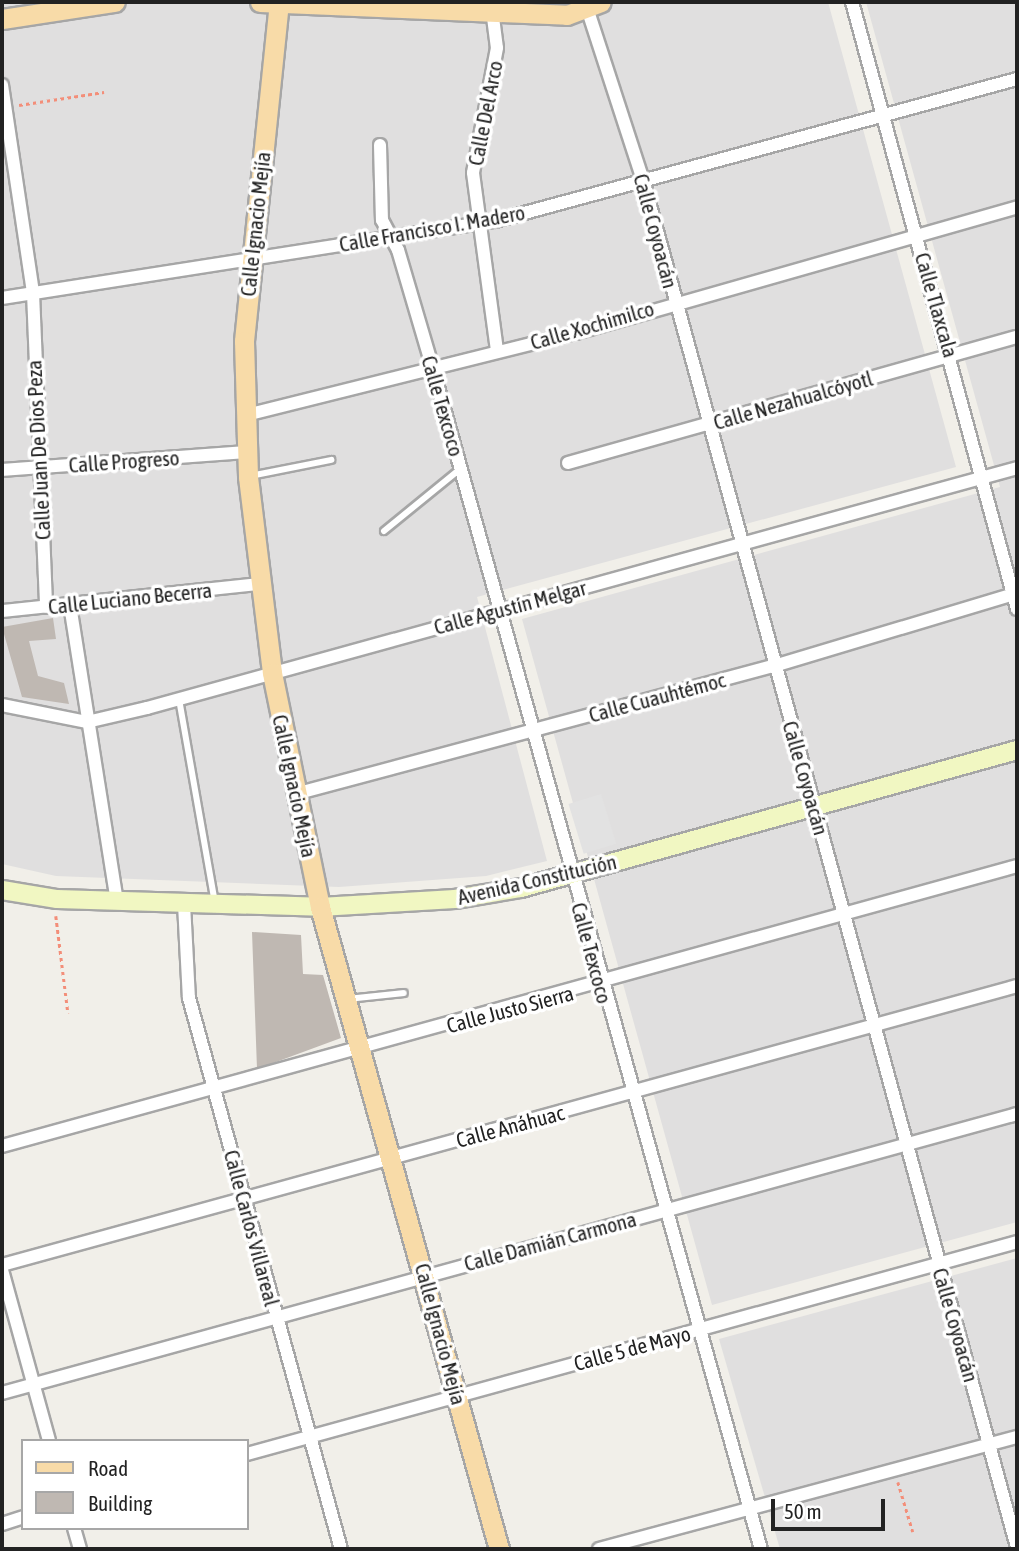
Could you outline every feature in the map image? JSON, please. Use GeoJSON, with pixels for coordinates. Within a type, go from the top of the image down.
{"type":"FeatureCollection","features":[{"type":"Feature","properties":{"kind":"main road"},"geometry":{"type":"LineString","coordinates":[[2,19],[115,2]]}},
{"type":"Feature","properties":{"kind":"main road"},"geometry":{"type":"LineString","coordinates":[[273,2],[493,7],[595,6]]}},
{"type":"Feature","properties":{"kind":"main road","name":"Calle Ignacio Mejía"},"geometry":{"type":"LineString","coordinates":[[273,2],[250,260],[246,415],[248,477],[272,673],[320,906],[393,1157],[499,1549]]}},
{"type":"Feature","properties":{"kind":"street","name":"Calle Tlaxcala"},"geometry":{"type":"LineString","coordinates":[[852,2],[951,354],[1017,609]]}},
{"type":"Feature","properties":{"kind":"street","name":"Calle Coyoacán"},"geometry":{"type":"LineString","coordinates":[[595,6],[676,301],[738,544],[815,806],[904,1147],[1017,1546]]}},
{"type":"Feature","properties":{"kind":"street","name":"Calle Del Arco"},"geometry":{"type":"LineString","coordinates":[[493,7],[497,48],[473,173],[474,222],[496,351]]}},
{"type":"Feature","properties":{"kind":"street","name":"Calle Francisco I. Madero"},"geometry":{"type":"LineString","coordinates":[[2,298],[474,222],[643,180],[1017,79]]}},
{"type":"Feature","properties":{"kind":"street","name":"Calle Juan De Dios Peza"},"geometry":{"type":"LineString","coordinates":[[2,85],[33,293],[38,467],[46,607]]}},
{"type":"Feature","properties":{"kind":"street","name":"Calle Texcoco"},"geometry":{"type":"LineString","coordinates":[[380,145],[382,220],[390,236],[433,369],[663,1211],[761,1549]]}},
{"type":"Feature","properties":{"kind":"street","name":"Calle Xochimilco"},"geometry":{"type":"LineString","coordinates":[[246,415],[433,369],[1017,207]]}},
{"type":"Feature","properties":{"kind":"street","name":"Calle Nezahualcóyotl"},"geometry":{"type":"LineString","coordinates":[[568,463],[1017,337]]}},
{"type":"Feature","properties":{"kind":"street","name":"Calle Progreso"},"geometry":{"type":"LineString","coordinates":[[2,470],[247,452]]}},
{"type":"Feature","properties":{"kind":"street","name":"Calle Agustín Melgar"},"geometry":{"type":"LineString","coordinates":[[2,705],[87,722],[1017,468]]}},
{"type":"Feature","properties":{"kind":"street","name":"Calle Luciano Becerra"},"geometry":{"type":"LineString","coordinates":[[2,611],[259,584]]}},
{"type":"Feature","properties":{"kind":"street","name":"Calle Cuauhtémoc"},"geometry":{"type":"LineString","coordinates":[[295,794],[774,666],[1015,594]]}},
{"type":"Feature","properties":{"kind":"street"},"geometry":{"type":"LineString","coordinates":[[69,605],[117,902]]}},
{"type":"Feature","properties":{"kind":"street","name":"Avenida Constitución"},"geometry":{"type":"LineString","coordinates":[[2,890],[57,899],[184,904],[320,906],[455,899],[571,874],[1017,750]]}},
{"type":"Feature","properties":{"kind":"street","name":"Calle Justo Sierra"},"geometry":{"type":"LineString","coordinates":[[2,1146],[601,984],[1017,866]]}},
{"type":"Feature","properties":{"kind":"street","name":"Calle Carlos Villareal"},"geometry":{"type":"LineString","coordinates":[[184,904],[184,970],[341,1549]]}},
{"type":"Feature","properties":{"kind":"street","name":"Calle Anáhuac"},"geometry":{"type":"LineString","coordinates":[[2,1268],[393,1157],[872,1028],[1017,986]]}},
{"type":"Feature","properties":{"kind":"street","name":"Calle Damián Carmona"},"geometry":{"type":"LineString","coordinates":[[2,1393],[424,1274],[904,1147],[1017,1114]]}},
{"type":"Feature","properties":{"kind":"street","name":"Calle 5 de Mayo"},"geometry":{"type":"LineString","coordinates":[[248,1454],[1017,1242]]}},
{"type":"Feature","properties":{"kind":"street"},"geometry":{"type":"LineString","coordinates":[[2,1268],[48,1439]]}},
{"type":"Feature","properties":{"kind":"street"},"geometry":{"type":"LineString","coordinates":[[599,1549],[1017,1437]]}},
{"type":"Feature","properties":{"kind":"street"},"geometry":{"type":"LineString","coordinates":[[2,1524],[21,1518]]}},
{"type":"Feature","properties":{"kind":"street"},"geometry":{"type":"LineString","coordinates":[[75,1530],[80,1549]]}},
{"type":"Feature","properties":{"kind":"lane"},"geometry":{"type":"LineString","coordinates":[[248,477],[331,460]]}},
{"type":"Feature","properties":{"kind":"lane"},"geometry":{"type":"LineString","coordinates":[[384,531],[461,468]]}},
{"type":"Feature","properties":{"kind":"lane"},"geometry":{"type":"LineString","coordinates":[[179,699],[215,904]]}},
{"type":"Feature","properties":{"kind":"lane"},"geometry":{"type":"LineString","coordinates":[[348,999],[404,993]]}},
{"type":"Feature","properties":{"kind":"path"},"geometry":{"type":"LineString","coordinates":[[5,107],[104,92]]}},
{"type":"Feature","properties":{"kind":"path"},"geometry":{"type":"LineString","coordinates":[[57,899],[68,1013]]}},
{"type":"Feature","properties":{"kind":"path"},"geometry":{"type":"LineString","coordinates":[[895,1471],[913,1532]]}},
{"type":"Feature","properties":{"kind":"shaded area"},"geometry":{"type":"Polygon","coordinates":[[[2,2],[828,2],[956,467],[477,597],[547,861],[486,876],[339,887],[56,876],[2,864],[2,2]]]}},
{"type":"Feature","properties":{"kind":"shaded area"},"geometry":{"type":"Polygon","coordinates":[[[866,2],[1017,2],[1017,1222],[712,1305],[522,619],[1000,487],[866,2]]]}},
{"type":"Feature","properties":{"kind":"shaded area"},"geometry":{"type":"Polygon","coordinates":[[[601,794],[616,844],[584,854],[568,804],[601,794]]]}},
{"type":"Feature","properties":{"kind":"shaded area"},"geometry":{"type":"Polygon","coordinates":[[[1017,1258],[1017,1549],[780,1549],[719,1339],[1017,1258]]]}},
{"type":"Feature","properties":{"kind":"building"},"geometry":{"type":"Polygon","coordinates":[[[53,618],[56,639],[29,641],[38,676],[64,683],[69,704],[22,697],[2,627],[53,618]]]}},
{"type":"Feature","properties":{"kind":"building"},"geometry":{"type":"Polygon","coordinates":[[[252,932],[301,935],[303,974],[323,975],[341,1038],[257,1069],[252,932]]]}}]}
